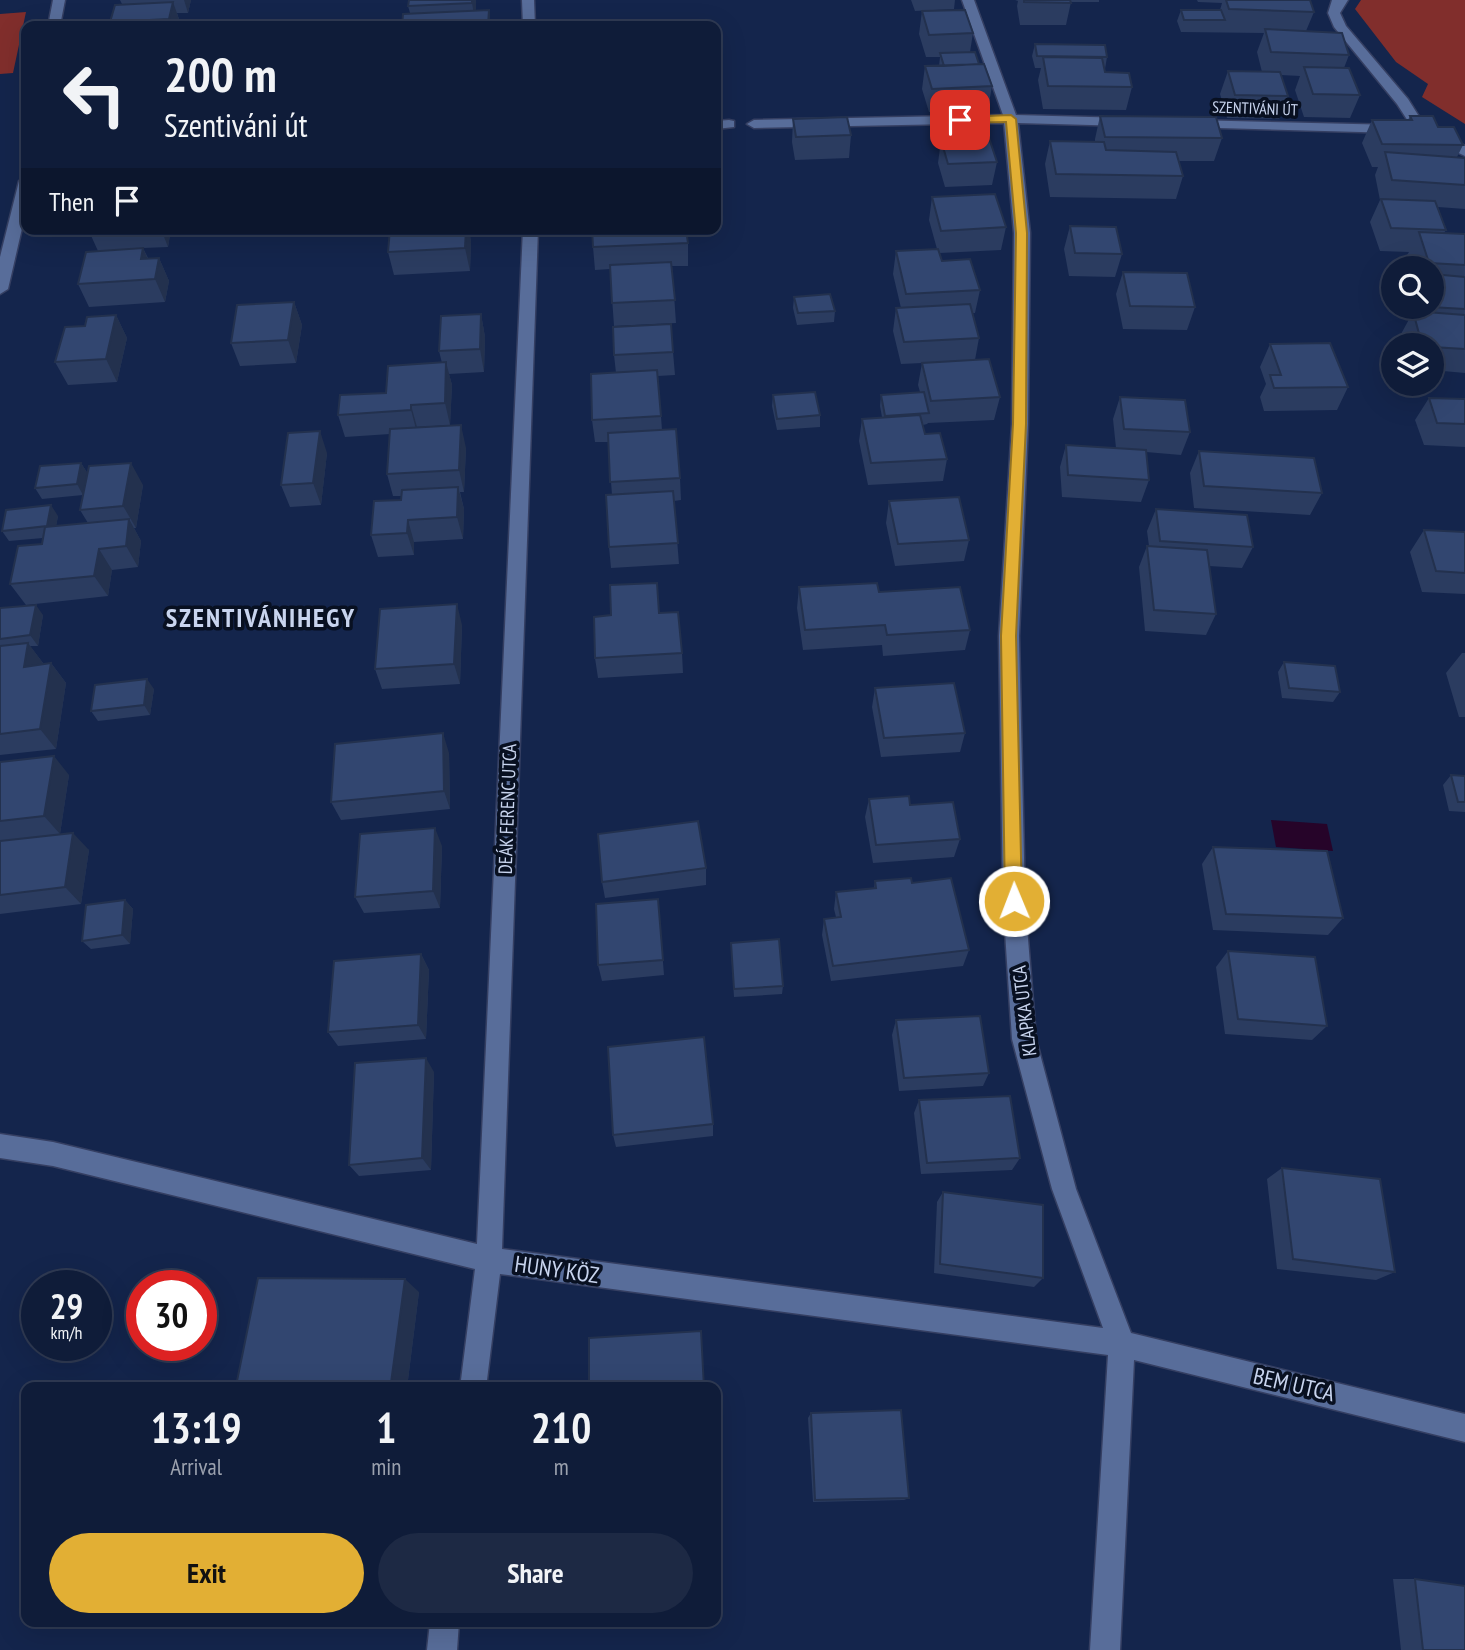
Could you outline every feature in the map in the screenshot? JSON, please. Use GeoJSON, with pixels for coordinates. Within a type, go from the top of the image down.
{"type":"FeatureCollection","features":[{"type":"Feature","properties":{"kind":"street"},"geometry":{"type":"LineString","coordinates":[[55,21],[59,0]]}},
{"type":"Feature","properties":{"kind":"street"},"geometry":{"type":"LineString","coordinates":[[528,0],[529,21]]}},
{"type":"Feature","properties":{"kind":"street","name":"KLAPKA UTCA"},"geometry":{"type":"LineString","coordinates":[[968,0],[1011,119],[1022,233],[1020,424],[1009,636],[1014,901],[1024,1039],[1064,1189],[1122,1344]]}},
{"type":"Feature","properties":{"kind":"street"},"geometry":{"type":"LineString","coordinates":[[1342,0],[1337,3],[1334,13],[1340,27],[1403,102],[1420,129],[1465,152]]}},
{"type":"Feature","properties":{"kind":"street"},"geometry":{"type":"LineString","coordinates":[[754,124],[1011,119],[1136,122]]}},
{"type":"Feature","properties":{"kind":"street","name":"SZENTIVÁNI ÚT"},"geometry":{"type":"LineString","coordinates":[[1177,124],[1420,129]]}},
{"type":"Feature","properties":{"kind":"street"},"geometry":{"type":"LineString","coordinates":[[0,289],[21,202]]}},
{"type":"Feature","properties":{"kind":"street","name":"DEÁK FERENC UTCA"},"geometry":{"type":"LineString","coordinates":[[474,1382],[489,1260],[531,235]]}},
{"type":"Feature","properties":{"kind":"street","name":"HUNY KÖZ"},"geometry":{"type":"LineString","coordinates":[[0,1146],[53,1154],[489,1260],[1122,1344]]}},
{"type":"Feature","properties":{"kind":"street"},"geometry":{"type":"LineString","coordinates":[[1105,1650],[1122,1344]]}},
{"type":"Feature","properties":{"kind":"street","name":"BEM UTCA"},"geometry":{"type":"LineString","coordinates":[[1122,1344],[1465,1428]]}},
{"type":"Feature","properties":{"kind":"street"},"geometry":{"type":"LineString","coordinates":[[442,1650],[444,1627]]}},
{"type":"Feature","properties":{"kind":"shaded area"},"geometry":{"type":"Polygon","coordinates":[[[1361,0],[1465,0],[1465,124],[1422,97],[1428,84],[1396,62],[1355,9],[1361,0]]]}},
{"type":"Feature","properties":{"kind":"shaded area"},"geometry":{"type":"Polygon","coordinates":[[[26,12],[24,21],[21,21],[21,35],[13,73],[0,74],[0,14],[26,12]]]}},
{"type":"Feature","properties":{"kind":"shaded area"},"geometry":{"type":"Polygon","coordinates":[[[1271,820],[1327,824],[1333,851],[1276,847],[1271,820]]]}},
{"type":"Feature","properties":{"kind":"building"},"geometry":{"type":"Polygon","coordinates":[[[409,0],[472,0],[472,3],[408,6],[409,0]]]}},
{"type":"Feature","properties":{"kind":"building"},"geometry":{"type":"Polygon","coordinates":[[[1070,0],[1071,3],[1024,2],[1070,0]]]}},
{"type":"Feature","properties":{"kind":"building"},"geometry":{"type":"Polygon","coordinates":[[[1226,0],[1310,0],[1314,12],[1229,9],[1226,0]]]}},
{"type":"Feature","properties":{"kind":"building"},"geometry":{"type":"Polygon","coordinates":[[[173,2],[169,19],[110,21],[115,5],[173,2]]]}},
{"type":"Feature","properties":{"kind":"building"},"geometry":{"type":"Polygon","coordinates":[[[489,10],[488,21],[402,21],[403,14],[489,10]]]}},
{"type":"Feature","properties":{"kind":"building"},"geometry":{"type":"Polygon","coordinates":[[[965,10],[973,33],[929,35],[922,11],[965,10]]]}},
{"type":"Feature","properties":{"kind":"building"},"geometry":{"type":"Polygon","coordinates":[[[1181,10],[1221,10],[1225,20],[1184,20],[1181,10]]]}},
{"type":"Feature","properties":{"kind":"building"},"geometry":{"type":"Polygon","coordinates":[[[1265,29],[1342,33],[1349,55],[1271,52],[1265,29]]]}},
{"type":"Feature","properties":{"kind":"building"},"geometry":{"type":"Polygon","coordinates":[[[1035,44],[1105,45],[1107,57],[1037,56],[1035,44]]]}},
{"type":"Feature","properties":{"kind":"building"},"geometry":{"type":"Polygon","coordinates":[[[975,52],[979,64],[944,66],[940,53],[975,52]]]}},
{"type":"Feature","properties":{"kind":"building"},"geometry":{"type":"Polygon","coordinates":[[[1043,57],[1102,58],[1105,72],[1129,73],[1132,87],[1048,86],[1043,57]]]}},
{"type":"Feature","properties":{"kind":"building"},"geometry":{"type":"Polygon","coordinates":[[[984,64],[992,86],[932,89],[925,66],[984,64]]]}},
{"type":"Feature","properties":{"kind":"building"},"geometry":{"type":"Polygon","coordinates":[[[1304,67],[1349,68],[1360,95],[1313,94],[1304,67]]]}},
{"type":"Feature","properties":{"kind":"building"},"geometry":{"type":"Polygon","coordinates":[[[1228,71],[1280,72],[1288,96],[1235,95],[1228,71]]]}},
{"type":"Feature","properties":{"kind":"building"},"geometry":{"type":"Polygon","coordinates":[[[1100,116],[1216,117],[1222,138],[1105,137],[1100,116]]]}},
{"type":"Feature","properties":{"kind":"building"},"geometry":{"type":"Polygon","coordinates":[[[1410,116],[1433,116],[1438,127],[1454,127],[1463,145],[1382,144],[1372,120],[1412,120],[1410,116]]]}},
{"type":"Feature","properties":{"kind":"building"},"geometry":{"type":"Polygon","coordinates":[[[847,117],[851,135],[796,137],[793,119],[847,117]]]}},
{"type":"Feature","properties":{"kind":"building"},"geometry":{"type":"Polygon","coordinates":[[[989,138],[997,162],[948,164],[941,140],[989,138]]]}},
{"type":"Feature","properties":{"kind":"building"},"geometry":{"type":"Polygon","coordinates":[[[1050,141],[1104,142],[1106,150],[1176,152],[1183,176],[1056,174],[1050,141]]]}},
{"type":"Feature","properties":{"kind":"building"},"geometry":{"type":"Polygon","coordinates":[[[1385,152],[1465,158],[1465,185],[1392,180],[1385,152]]]}},
{"type":"Feature","properties":{"kind":"building"},"geometry":{"type":"Polygon","coordinates":[[[995,194],[1006,227],[941,231],[932,197],[995,194]]]}},
{"type":"Feature","properties":{"kind":"building"},"geometry":{"type":"Polygon","coordinates":[[[1381,199],[1435,201],[1446,230],[1391,228],[1381,199]]]}},
{"type":"Feature","properties":{"kind":"building"},"geometry":{"type":"Polygon","coordinates":[[[1070,226],[1116,227],[1122,254],[1075,253],[1070,226]]]}},
{"type":"Feature","properties":{"kind":"building"},"geometry":{"type":"Polygon","coordinates":[[[1419,232],[1465,234],[1465,265],[1444,264],[1444,256],[1427,256],[1419,232]]]}},
{"type":"Feature","properties":{"kind":"building"},"geometry":{"type":"Polygon","coordinates":[[[389,235],[466,235],[465,248],[388,252],[389,235]]]}},
{"type":"Feature","properties":{"kind":"building"},"geometry":{"type":"Polygon","coordinates":[[[592,235],[687,235],[688,243],[593,247],[592,235]]]}},
{"type":"Feature","properties":{"kind":"building"},"geometry":{"type":"Polygon","coordinates":[[[143,248],[141,259],[159,258],[155,279],[78,284],[86,252],[143,248]]]}},
{"type":"Feature","properties":{"kind":"building"},"geometry":{"type":"Polygon","coordinates":[[[938,249],[942,261],[970,259],[980,290],[906,294],[896,251],[938,249]]]}},
{"type":"Feature","properties":{"kind":"building"},"geometry":{"type":"Polygon","coordinates":[[[671,262],[675,300],[612,303],[610,265],[671,262]]]}},
{"type":"Feature","properties":{"kind":"building"},"geometry":{"type":"Polygon","coordinates":[[[1123,272],[1187,273],[1195,307],[1130,306],[1123,272]]]}},
{"type":"Feature","properties":{"kind":"building"},"geometry":{"type":"Polygon","coordinates":[[[1444,275],[1465,277],[1465,309],[1444,308],[1444,275]]]}},
{"type":"Feature","properties":{"kind":"building"},"geometry":{"type":"Polygon","coordinates":[[[830,294],[835,311],[798,313],[794,297],[830,294]]]}},
{"type":"Feature","properties":{"kind":"building"},"geometry":{"type":"Polygon","coordinates":[[[294,302],[288,340],[231,343],[237,305],[294,302]]]}},
{"type":"Feature","properties":{"kind":"building"},"geometry":{"type":"Polygon","coordinates":[[[970,304],[979,338],[904,342],[896,308],[970,304]]]}},
{"type":"Feature","properties":{"kind":"building"},"geometry":{"type":"Polygon","coordinates":[[[1444,313],[1465,315],[1465,349],[1444,348],[1444,333],[1419,333],[1415,319],[1444,319],[1444,313]]]}},
{"type":"Feature","properties":{"kind":"building"},"geometry":{"type":"Polygon","coordinates":[[[481,314],[480,349],[439,351],[441,316],[481,314]]]}},
{"type":"Feature","properties":{"kind":"building"},"geometry":{"type":"Polygon","coordinates":[[[116,315],[106,359],[55,362],[65,327],[85,326],[87,317],[116,315]]]}},
{"type":"Feature","properties":{"kind":"building"},"geometry":{"type":"Polygon","coordinates":[[[671,324],[673,352],[614,355],[613,327],[671,324]]]}},
{"type":"Feature","properties":{"kind":"building"},"geometry":{"type":"Polygon","coordinates":[[[1330,343],[1348,387],[1274,388],[1270,375],[1281,375],[1270,344],[1330,343]]]}},
{"type":"Feature","properties":{"kind":"building"},"geometry":{"type":"Polygon","coordinates":[[[989,359],[1000,397],[931,401],[922,363],[989,359]]]}},
{"type":"Feature","properties":{"kind":"building"},"geometry":{"type":"Polygon","coordinates":[[[446,362],[445,403],[411,405],[411,410],[338,415],[340,395],[386,393],[388,366],[446,362]]]}},
{"type":"Feature","properties":{"kind":"building"},"geometry":{"type":"Polygon","coordinates":[[[657,370],[661,416],[592,420],[591,374],[657,370]]]}},
{"type":"Feature","properties":{"kind":"building"},"geometry":{"type":"Polygon","coordinates":[[[815,392],[820,415],[777,419],[773,395],[815,392]]]}},
{"type":"Feature","properties":{"kind":"building"},"geometry":{"type":"Polygon","coordinates":[[[924,392],[929,413],[885,416],[881,395],[924,392]]]}},
{"type":"Feature","properties":{"kind":"building"},"geometry":{"type":"Polygon","coordinates":[[[1120,397],[1185,400],[1190,432],[1124,429],[1120,397]]]}},
{"type":"Feature","properties":{"kind":"building"},"geometry":{"type":"Polygon","coordinates":[[[1429,398],[1465,399],[1465,424],[1437,423],[1429,398]]]}},
{"type":"Feature","properties":{"kind":"building"},"geometry":{"type":"Polygon","coordinates":[[[920,415],[925,434],[940,433],[947,459],[871,463],[862,419],[920,415]]]}},
{"type":"Feature","properties":{"kind":"building"},"geometry":{"type":"Polygon","coordinates":[[[461,425],[459,470],[387,474],[390,429],[461,425]]]}},
{"type":"Feature","properties":{"kind":"building"},"geometry":{"type":"Polygon","coordinates":[[[676,429],[680,478],[610,482],[608,433],[676,429]]]}},
{"type":"Feature","properties":{"kind":"building"},"geometry":{"type":"Polygon","coordinates":[[[320,431],[313,483],[281,485],[288,433],[320,431]]]}},
{"type":"Feature","properties":{"kind":"building"},"geometry":{"type":"Polygon","coordinates":[[[1066,445],[1146,450],[1149,480],[1068,475],[1066,445]]]}},
{"type":"Feature","properties":{"kind":"building"},"geometry":{"type":"Polygon","coordinates":[[[1199,451],[1314,458],[1322,493],[1204,486],[1199,451]]]}},
{"type":"Feature","properties":{"kind":"building"},"geometry":{"type":"Polygon","coordinates":[[[81,463],[77,484],[35,488],[40,466],[81,463]]]}},
{"type":"Feature","properties":{"kind":"building"},"geometry":{"type":"Polygon","coordinates":[[[131,463],[123,506],[80,510],[89,466],[131,463]]]}},
{"type":"Feature","properties":{"kind":"building"},"geometry":{"type":"Polygon","coordinates":[[[458,487],[457,517],[408,520],[407,533],[371,535],[374,501],[401,500],[402,490],[458,487]]]}},
{"type":"Feature","properties":{"kind":"building"},"geometry":{"type":"Polygon","coordinates":[[[673,491],[678,543],[609,547],[606,495],[673,491]]]}},
{"type":"Feature","properties":{"kind":"building"},"geometry":{"type":"Polygon","coordinates":[[[959,497],[969,540],[898,544],[889,501],[959,497]]]}},
{"type":"Feature","properties":{"kind":"building"},"geometry":{"type":"Polygon","coordinates":[[[51,505],[47,526],[2,531],[6,510],[51,505]]]}},
{"type":"Feature","properties":{"kind":"building"},"geometry":{"type":"Polygon","coordinates":[[[1156,509],[1247,515],[1253,547],[1160,541],[1156,509]]]}},
{"type":"Feature","properties":{"kind":"building"},"geometry":{"type":"Polygon","coordinates":[[[129,519],[126,546],[99,549],[94,576],[10,584],[18,546],[42,544],[45,527],[129,519]]]}},
{"type":"Feature","properties":{"kind":"building"},"geometry":{"type":"Polygon","coordinates":[[[1424,530],[1465,532],[1465,573],[1436,571],[1424,530]]]}},
{"type":"Feature","properties":{"kind":"building"},"geometry":{"type":"Polygon","coordinates":[[[1147,546],[1207,550],[1216,614],[1154,610],[1147,546]]]}},
{"type":"Feature","properties":{"kind":"building"},"geometry":{"type":"Polygon","coordinates":[[[657,583],[659,613],[678,612],[682,653],[595,658],[594,617],[611,615],[610,585],[657,583]]]}},
{"type":"Feature","properties":{"kind":"building"},"geometry":{"type":"Polygon","coordinates":[[[877,583],[879,592],[960,587],[970,630],[887,635],[885,625],[805,630],[799,587],[877,583]]]}},
{"type":"Feature","properties":{"kind":"building"},"geometry":{"type":"Polygon","coordinates":[[[457,604],[454,664],[375,669],[380,609],[457,604]]]}},
{"type":"Feature","properties":{"kind":"building"},"geometry":{"type":"Polygon","coordinates":[[[36,605],[30,635],[0,639],[0,608],[36,605]]]}},
{"type":"Feature","properties":{"kind":"building"},"geometry":{"type":"Polygon","coordinates":[[[28,643],[24,667],[51,663],[40,729],[0,734],[0,646],[28,643]]]}},
{"type":"Feature","properties":{"kind":"building"},"geometry":{"type":"Polygon","coordinates":[[[1284,662],[1335,666],[1340,692],[1289,688],[1284,662]]]}},
{"type":"Feature","properties":{"kind":"building"},"geometry":{"type":"Polygon","coordinates":[[[147,679],[144,705],[91,711],[95,685],[147,679]]]}},
{"type":"Feature","properties":{"kind":"building"},"geometry":{"type":"Polygon","coordinates":[[[954,683],[965,733],[884,738],[875,688],[954,683]]]}},
{"type":"Feature","properties":{"kind":"building"},"geometry":{"type":"Polygon","coordinates":[[[443,733],[444,791],[331,802],[335,744],[443,733]]]}},
{"type":"Feature","properties":{"kind":"building"},"geometry":{"type":"Polygon","coordinates":[[[54,756],[44,816],[0,821],[0,762],[54,756]]]}},
{"type":"Feature","properties":{"kind":"building"},"geometry":{"type":"Polygon","coordinates":[[[1451,775],[1465,776],[1465,802],[1458,802],[1451,775]]]}},
{"type":"Feature","properties":{"kind":"building"},"geometry":{"type":"Polygon","coordinates":[[[909,796],[910,805],[953,802],[960,839],[876,845],[869,799],[909,796]]]}},
{"type":"Feature","properties":{"kind":"building"},"geometry":{"type":"Polygon","coordinates":[[[698,821],[706,868],[602,882],[598,834],[698,821]]]}},
{"type":"Feature","properties":{"kind":"building"},"geometry":{"type":"Polygon","coordinates":[[[435,828],[433,891],[355,897],[360,834],[435,828]]]}},
{"type":"Feature","properties":{"kind":"building"},"geometry":{"type":"Polygon","coordinates":[[[73,833],[65,887],[0,895],[0,841],[73,833]]]}},
{"type":"Feature","properties":{"kind":"building"},"geometry":{"type":"Polygon","coordinates":[[[1213,847],[1327,851],[1343,918],[1226,914],[1213,847]]]}},
{"type":"Feature","properties":{"kind":"building"},"geometry":{"type":"Polygon","coordinates":[[[911,878],[912,883],[951,878],[969,950],[833,966],[824,919],[841,917],[836,892],[876,888],[875,881],[911,878]]]}},
{"type":"Feature","properties":{"kind":"building"},"geometry":{"type":"Polygon","coordinates":[[[658,899],[663,960],[598,965],[596,904],[658,899]]]}},
{"type":"Feature","properties":{"kind":"building"},"geometry":{"type":"Polygon","coordinates":[[[125,900],[122,935],[82,941],[86,905],[125,900]]]}},
{"type":"Feature","properties":{"kind":"building"},"geometry":{"type":"Polygon","coordinates":[[[779,939],[783,986],[734,989],[731,943],[779,939]]]}},
{"type":"Feature","properties":{"kind":"building"},"geometry":{"type":"Polygon","coordinates":[[[1228,951],[1315,957],[1327,1026],[1238,1019],[1228,951]]]}},
{"type":"Feature","properties":{"kind":"building"},"geometry":{"type":"Polygon","coordinates":[[[421,954],[418,1025],[328,1032],[334,961],[421,954]]]}},
{"type":"Feature","properties":{"kind":"building"},"geometry":{"type":"Polygon","coordinates":[[[980,1016],[989,1073],[904,1078],[896,1020],[980,1016]]]}},
{"type":"Feature","properties":{"kind":"building"},"geometry":{"type":"Polygon","coordinates":[[[704,1037],[713,1124],[613,1135],[608,1047],[704,1037]]]}},
{"type":"Feature","properties":{"kind":"building"},"geometry":{"type":"Polygon","coordinates":[[[426,1058],[422,1158],[349,1165],[355,1063],[426,1058]]]}},
{"type":"Feature","properties":{"kind":"building"},"geometry":{"type":"Polygon","coordinates":[[[1010,1096],[1020,1158],[927,1163],[919,1100],[1010,1096]]]}},
{"type":"Feature","properties":{"kind":"building"},"geometry":{"type":"Polygon","coordinates":[[[1282,1168],[1380,1179],[1395,1272],[1293,1259],[1282,1168]]]}},
{"type":"Feature","properties":{"kind":"building"},"geometry":{"type":"Polygon","coordinates":[[[943,1192],[1043,1205],[1043,1278],[940,1264],[943,1192]]]}},
{"type":"Feature","properties":{"kind":"building"},"geometry":{"type":"Polygon","coordinates":[[[258,1278],[405,1279],[391,1382],[237,1381],[258,1278]]]}},
{"type":"Feature","properties":{"kind":"building"},"geometry":{"type":"Polygon","coordinates":[[[701,1331],[704,1382],[589,1382],[589,1338],[701,1331]]]}},
{"type":"Feature","properties":{"kind":"building"},"geometry":{"type":"Polygon","coordinates":[[[901,1410],[909,1498],[815,1500],[811,1413],[901,1410]]]}},
{"type":"Feature","properties":{"kind":"building"},"geometry":{"type":"Polygon","coordinates":[[[1415,1579],[1465,1586],[1465,1650],[1423,1650],[1415,1579]]]}},
{"type":"Feature","properties":{"kind":"district","name":"SZENTIVÁNIHEGY"},"geometry":{"type":"Point","coordinates":[261,617]}},
{"type":"Feature","properties":{"kind":"route"},"geometry":{"type":"LineString","coordinates":[[960,120],[1011,119],[1022,233],[1020,424],[1009,636],[1014,901]]}}]}
